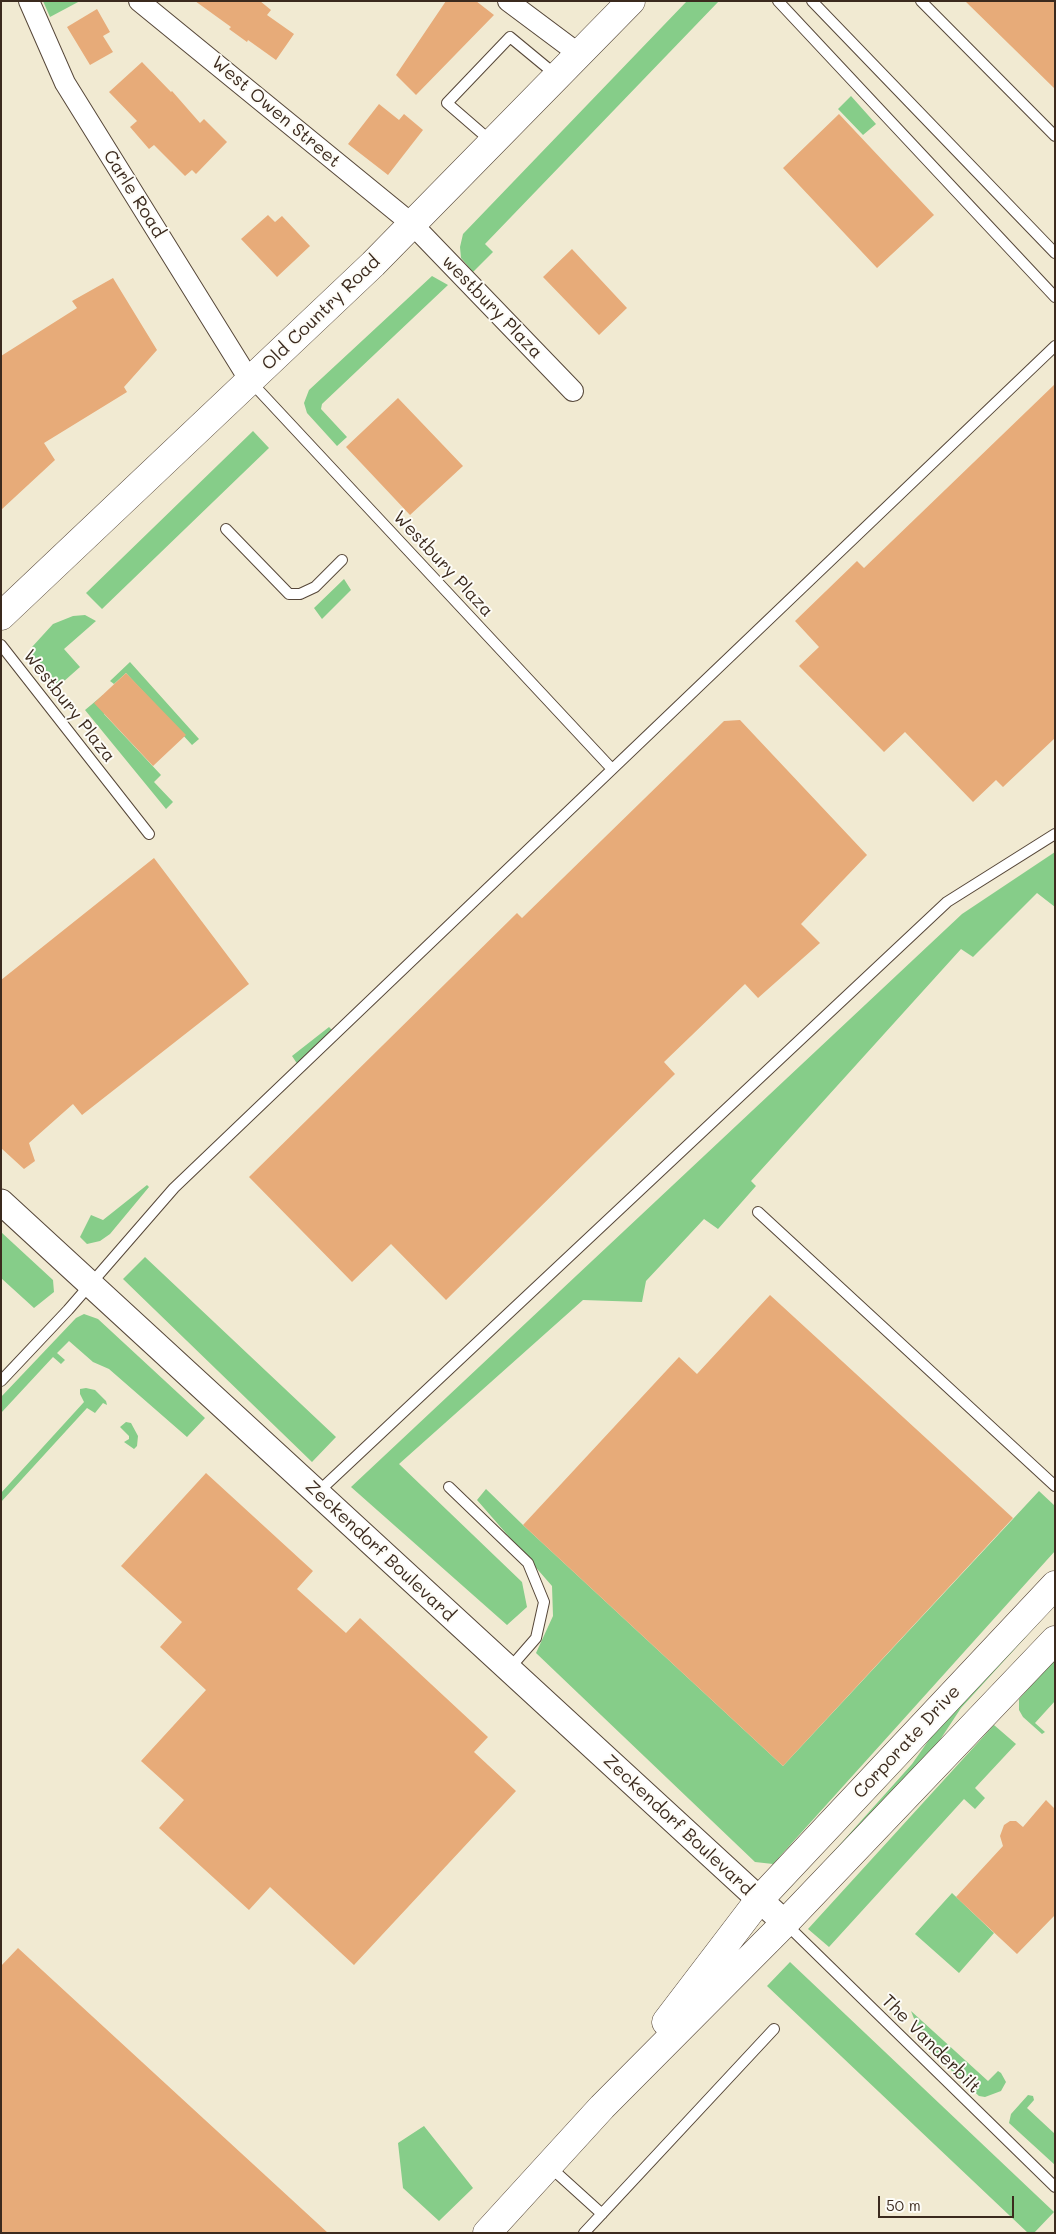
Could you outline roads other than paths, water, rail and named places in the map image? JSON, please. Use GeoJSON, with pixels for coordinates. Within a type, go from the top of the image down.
{"type":"FeatureCollection","features":[{"type":"Feature","properties":{"kind":"main road","name":"Old Country Road"},"geometry":{"type":"LineString","coordinates":[[1,616],[250,381],[412,224],[631,1]]}},
{"type":"Feature","properties":{"kind":"main road","name":"Corporate Drive"},"geometry":{"type":"LineString","coordinates":[[759,1900],[1055,1585]]}},
{"type":"Feature","properties":{"kind":"main road","name":"Corporate Drive"},"geometry":{"type":"LineString","coordinates":[[785,1924],[1055,1640]]}},
{"type":"Feature","properties":{"kind":"main road","name":"Zeckendorf Boulevard"},"geometry":{"type":"LineString","coordinates":[[602,2107],[759,1900]]}},
{"type":"Feature","properties":{"kind":"main road","name":"Zeckendorf Boulevard"},"geometry":{"type":"LineString","coordinates":[[487,2233],[602,2107],[785,1924]]}},
{"type":"Feature","properties":{"kind":"street","name":"Carle Road"},"geometry":{"type":"LineString","coordinates":[[29,1],[65,82],[250,381]]}},
{"type":"Feature","properties":{"kind":"street","name":"West Owen Street"},"geometry":{"type":"LineString","coordinates":[[139,1],[412,224]]}},
{"type":"Feature","properties":{"kind":"street"},"geometry":{"type":"LineString","coordinates":[[508,1],[579,54]]}},
{"type":"Feature","properties":{"kind":"street","name":"westbury Plaza"},"geometry":{"type":"LineString","coordinates":[[412,224],[573,391]]}},
{"type":"Feature","properties":{"kind":"street","name":"Zeckendorf Boulevard"},"geometry":{"type":"LineString","coordinates":[[1,1202],[785,1924]]}},
{"type":"Feature","properties":{"kind":"lane"},"geometry":{"type":"LineString","coordinates":[[778,1],[1055,297]]}},
{"type":"Feature","properties":{"kind":"lane"},"geometry":{"type":"LineString","coordinates":[[812,1],[1055,253]]}},
{"type":"Feature","properties":{"kind":"lane"},"geometry":{"type":"LineString","coordinates":[[922,1],[1055,136]]}},
{"type":"Feature","properties":{"kind":"lane"},"geometry":{"type":"LineString","coordinates":[[492,143],[447,102],[510,37],[557,76]]}},
{"type":"Feature","properties":{"kind":"lane"},"geometry":{"type":"LineString","coordinates":[[1,1381],[90,1284],[174,1188],[1055,346]]}},
{"type":"Feature","properties":{"kind":"lane","name":"Westbury Plaza"},"geometry":{"type":"LineString","coordinates":[[250,381],[612,769]]}},
{"type":"Feature","properties":{"kind":"lane"},"geometry":{"type":"LineString","coordinates":[[226,528],[289,594],[300,594],[315,587],[342,560]]}},
{"type":"Feature","properties":{"kind":"lane","name":"Westbury Plaza"},"geometry":{"type":"LineString","coordinates":[[1,645],[149,834]]}},
{"type":"Feature","properties":{"kind":"lane"},"geometry":{"type":"LineString","coordinates":[[317,1493],[947,902],[1055,834]]}},
{"type":"Feature","properties":{"kind":"lane"},"geometry":{"type":"LineString","coordinates":[[758,1212],[1055,1486]]}},
{"type":"Feature","properties":{"kind":"lane"},"geometry":{"type":"LineString","coordinates":[[449,1487],[528,1563],[544,1602],[536,1638],[509,1670]]}},
{"type":"Feature","properties":{"kind":"lane","name":"The Vanderbilt"},"geometry":{"type":"LineString","coordinates":[[785,1924],[1055,2187]]}},
{"type":"Feature","properties":{"kind":"lane"},"geometry":{"type":"LineString","coordinates":[[584,2233],[774,2030]]}},
{"type":"Feature","properties":{"kind":"lane"},"geometry":{"type":"LineString","coordinates":[[548,2165],[602,2214]]}}]}
